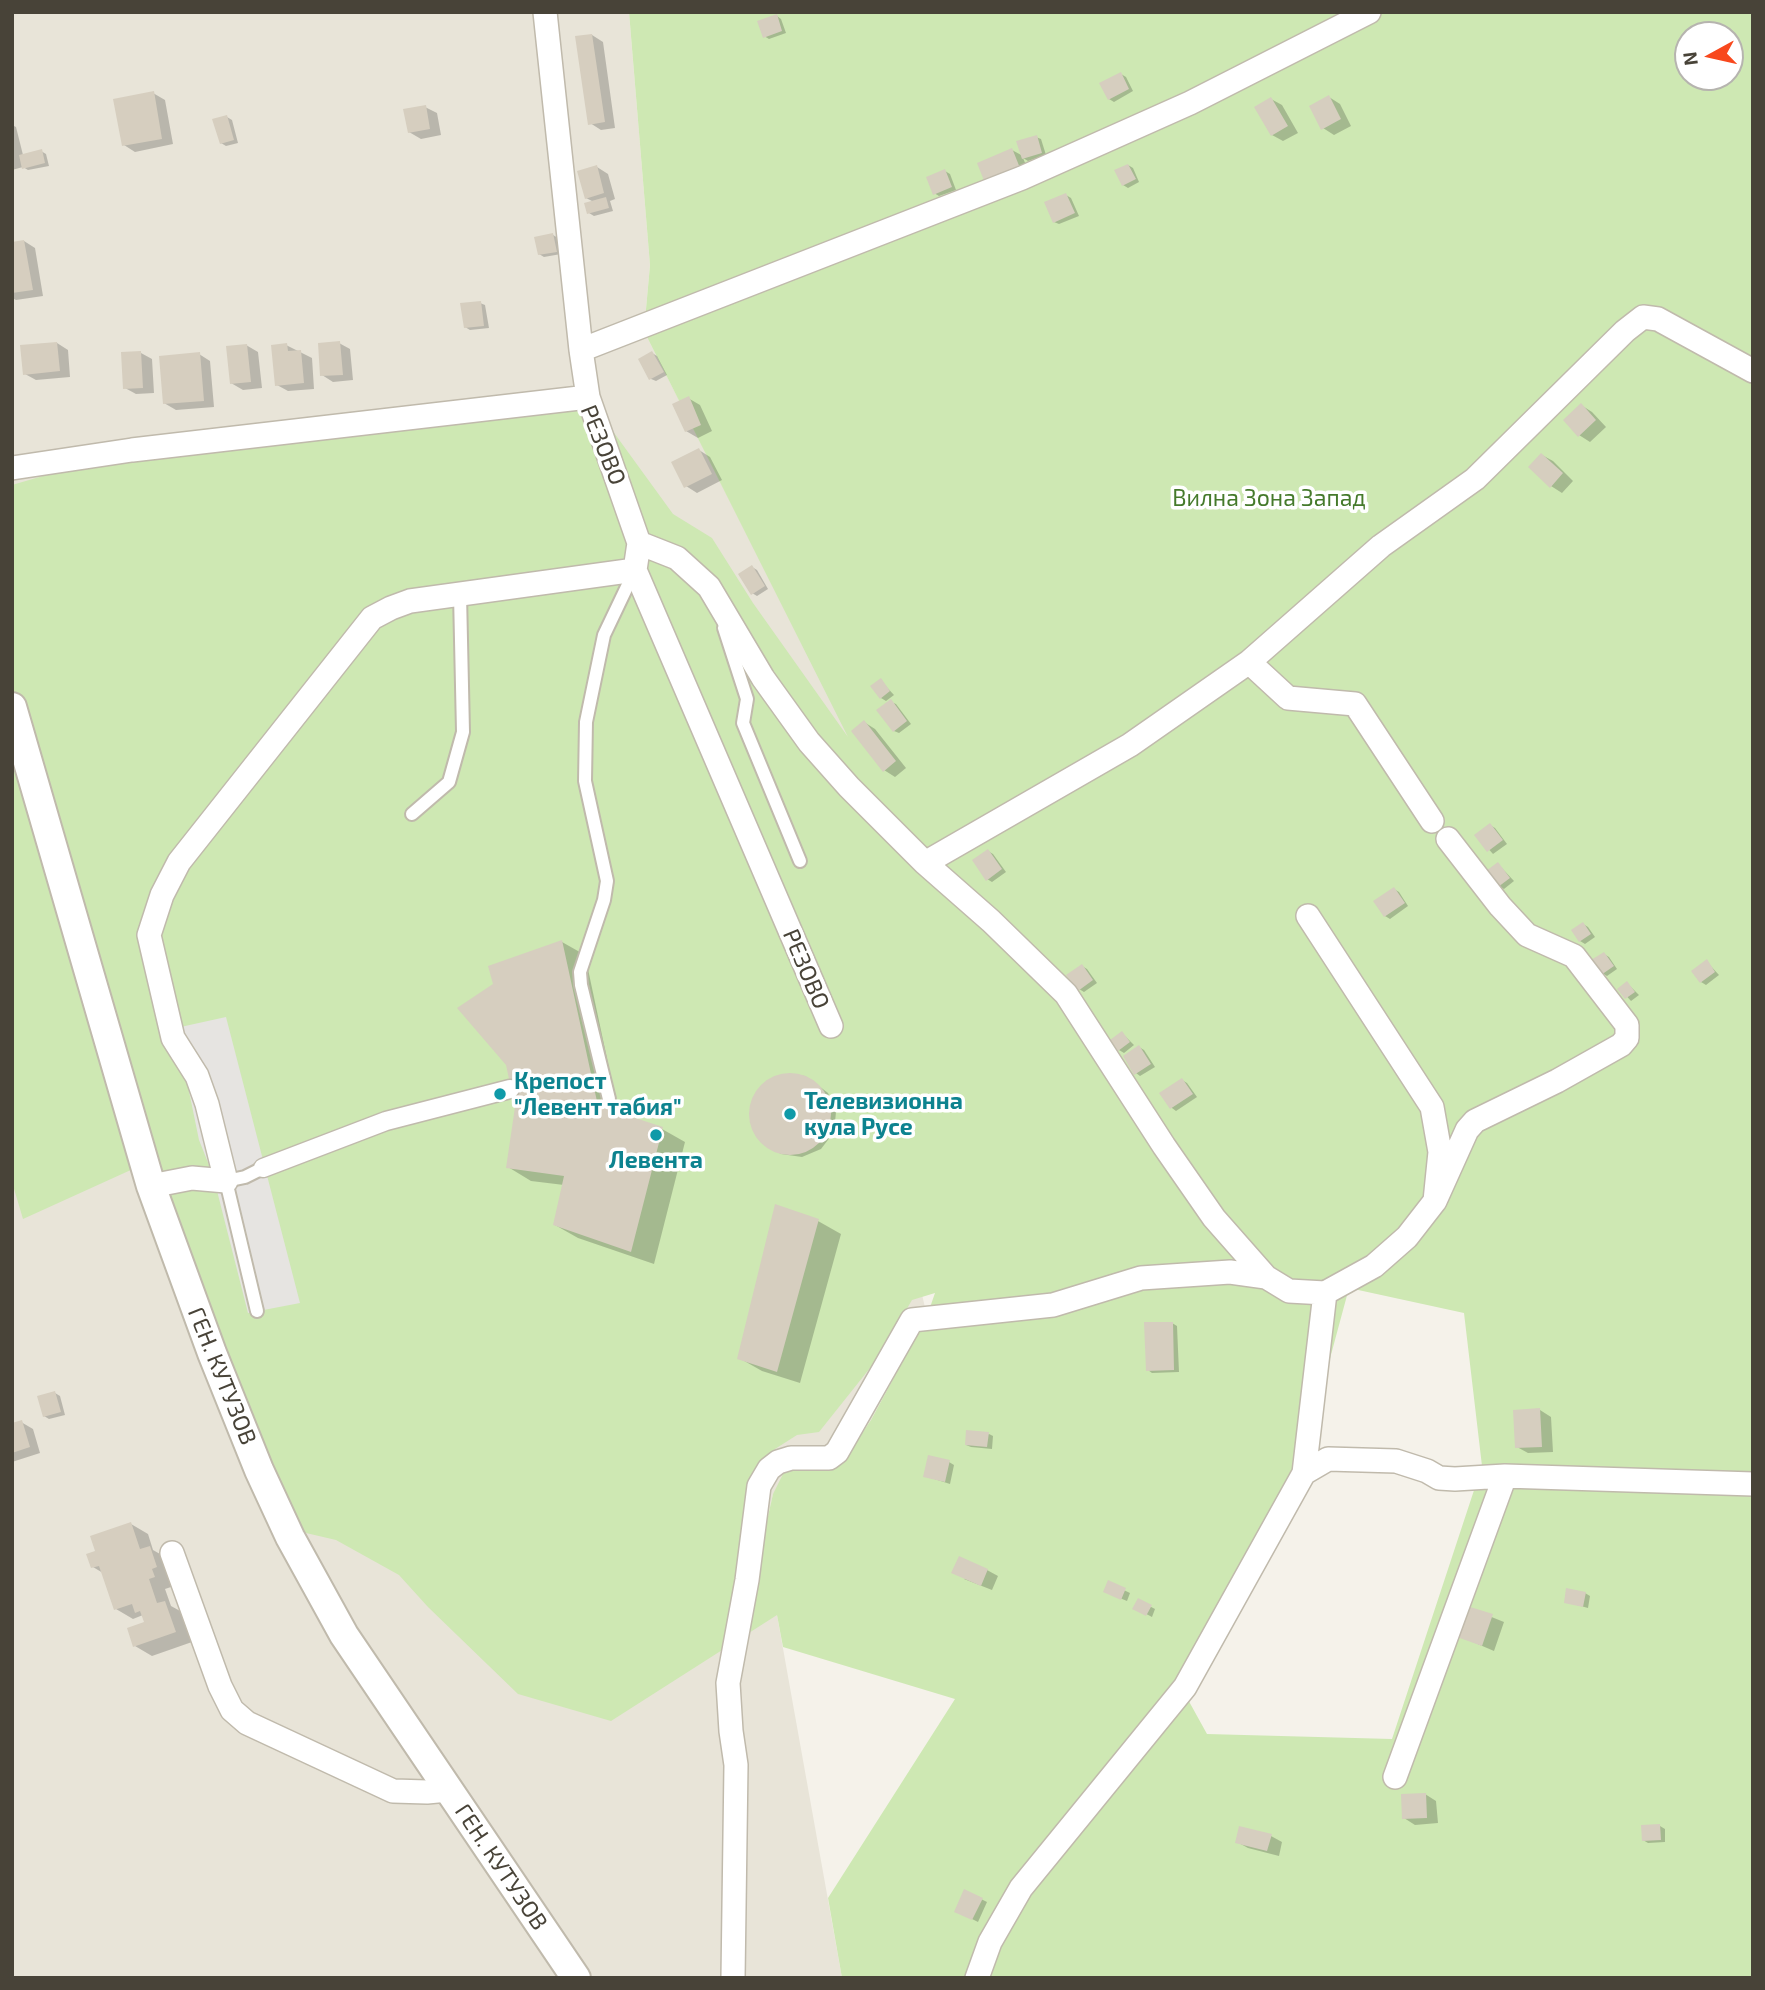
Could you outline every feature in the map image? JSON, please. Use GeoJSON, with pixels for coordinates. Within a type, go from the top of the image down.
{"type":"FeatureCollection","features":[{"type":"Feature","properties":{"kind":"street"},"geometry":{"type":"LineString","coordinates":[[545,12],[588,397]]}},
{"type":"Feature","properties":{"kind":"street"},"geometry":{"type":"LineString","coordinates":[[581,350],[1022,178],[1190,103],[1369,12]]}},
{"type":"Feature","properties":{"kind":"street"},"geometry":{"type":"LineString","coordinates":[[925,863],[1130,745],[1249,662],[1381,546],[1475,479],[1625,331],[1643,317],[1658,319],[1753,371]]}},
{"type":"Feature","properties":{"kind":"street","name":"РЕЗОВО"},"geometry":{"type":"LineString","coordinates":[[12,468],[132,450],[588,397],[639,543],[635,570],[831,1026]]}},
{"type":"Feature","properties":{"kind":"street"},"geometry":{"type":"LineString","coordinates":[[639,543],[677,558],[709,587],[763,678],[809,742],[849,787],[925,863],[1066,994],[1214,1218],[1266,1278],[1289,1291],[1325,1293],[1374,1266],[1407,1237],[1436,1201],[1467,1130],[1475,1121],[1557,1081],[1621,1045],[1627,1038],[1628,1026],[1574,956],[1528,935],[1500,906],[1448,839]]}},
{"type":"Feature","properties":{"kind":"street"},"geometry":{"type":"LineString","coordinates":[[151,1186],[192,1178],[226,1181],[207,1104],[197,1076],[173,1038],[149,936],[162,895],[179,862],[372,618],[410,601],[635,570]]}},
{"type":"Feature","properties":{"kind":"street"},"geometry":{"type":"LineString","coordinates":[[1249,662],[1288,698],[1355,704],[1432,821]]}},
{"type":"Feature","properties":{"kind":"street","name":"ГЕН. КУТУЗОВ"},"geometry":{"type":"LineString","coordinates":[[12,707],[151,1186],[212,1353],[290,1537],[344,1635],[576,1978]]}},
{"type":"Feature","properties":{"kind":"street"},"geometry":{"type":"LineString","coordinates":[[1308,916],[1432,1107],[1440,1152],[1436,1201]]}},
{"type":"Feature","properties":{"kind":"street"},"geometry":{"type":"LineString","coordinates":[[263,1168],[386,1121],[510,1090]]}},
{"type":"Feature","properties":{"kind":"street"},"geometry":{"type":"LineString","coordinates":[[733,1978],[736,1765],[728,1683],[747,1580],[759,1486],[769,1469],[778,1462],[791,1458],[829,1458],[837,1452],[912,1320],[1053,1305],[1141,1278],[1230,1272],[1266,1278]]}},
{"type":"Feature","properties":{"kind":"street"},"geometry":{"type":"LineString","coordinates":[[977,1978],[990,1942],[1021,1888],[1185,1687],[1304,1473],[1325,1293]]}},
{"type":"Feature","properties":{"kind":"street"},"geometry":{"type":"LineString","coordinates":[[1304,1473],[1328,1458],[1396,1461],[1440,1478],[1505,1476],[1753,1484]]}},
{"type":"Feature","properties":{"kind":"street"},"geometry":{"type":"LineString","coordinates":[[1395,1777],[1505,1476]]}},
{"type":"Feature","properties":{"kind":"street"},"geometry":{"type":"LineString","coordinates":[[172,1553],[220,1686],[232,1710],[247,1723],[393,1791],[427,1793],[448,1790]]}},
{"type":"Feature","properties":{"kind":"lane"},"geometry":{"type":"LineString","coordinates":[[608,1099],[581,985],[582,965],[604,900],[607,881],[585,781],[586,722],[604,635],[635,570]]}},
{"type":"Feature","properties":{"kind":"lane"},"geometry":{"type":"LineString","coordinates":[[709,587],[747,699],[743,723],[800,861]]}},
{"type":"Feature","properties":{"kind":"lane"},"geometry":{"type":"LineString","coordinates":[[412,814],[449,782],[463,732],[460,594]]}},
{"type":"Feature","properties":{"kind":"lane"},"geometry":{"type":"LineString","coordinates":[[257,1311],[226,1181],[245,1177],[263,1168]]}},
{"type":"Feature","properties":{"kind":"shaded area"},"geometry":{"type":"Polygon","coordinates":[[[12,12],[629,12],[650,265],[644,331],[852,742],[913,1256],[927,1316],[871,1420],[843,1461],[773,1494],[766,1526],[777,1615],[842,1978],[12,1978],[12,12]]]}},
{"type":"Feature","properties":{"kind":"shaded area"},"geometry":{"type":"Polygon","coordinates":[[[226,1017],[300,1303],[248,1313],[213,1175],[199,1140],[176,1028],[226,1017]]]}},
{"type":"Feature","properties":{"kind":"green space","name":"Вилна Зона Запад"},"geometry":{"type":"Polygon","coordinates":[[[629,12],[1753,12],[1753,1978],[842,1978],[828,1898],[955,1699],[783,1647],[777,1615],[611,1721],[518,1694],[428,1607],[399,1575],[336,1540],[306,1533],[279,1512],[144,1164],[23,1219],[12,1182],[12,485],[132,450],[588,397],[673,514],[712,538],[753,603],[848,737],[644,331],[650,265],[629,12]],[[1349,1288],[1291,1503],[1186,1696],[1207,1734],[1392,1739],[1482,1466],[1464,1313],[1349,1288]],[[935,1293],[912,1300],[878,1358],[819,1432],[797,1435],[775,1449],[764,1466],[754,1524],[766,1525],[773,1494],[786,1468],[843,1461],[871,1420],[927,1316],[935,1293]]]}},
{"type":"Feature","properties":{"kind":"building"},"geometry":{"type":"Polygon","coordinates":[[[777,14],[782,31],[763,38],[757,21],[777,14]]]}},
{"type":"Feature","properties":{"kind":"building"},"geometry":{"type":"Polygon","coordinates":[[[592,34],[605,122],[588,125],[575,36],[592,34]]]}},
{"type":"Feature","properties":{"kind":"building"},"geometry":{"type":"Polygon","coordinates":[[[1121,72],[1129,89],[1108,100],[1099,83],[1121,72]]]}},
{"type":"Feature","properties":{"kind":"building"},"geometry":{"type":"Polygon","coordinates":[[[154,91],[162,139],[122,146],[113,99],[154,91]]]}},
{"type":"Feature","properties":{"kind":"building"},"geometry":{"type":"Polygon","coordinates":[[[1329,95],[1341,119],[1321,130],[1309,106],[1329,95]]]}},
{"type":"Feature","properties":{"kind":"building"},"geometry":{"type":"Polygon","coordinates":[[[1271,97],[1288,126],[1271,136],[1254,107],[1271,97]]]}},
{"type":"Feature","properties":{"kind":"building"},"geometry":{"type":"Polygon","coordinates":[[[426,105],[430,129],[408,133],[403,109],[426,105]]]}},
{"type":"Feature","properties":{"kind":"building"},"geometry":{"type":"Polygon","coordinates":[[[227,115],[234,140],[220,144],[212,119],[227,115]]]}},
{"type":"Feature","properties":{"kind":"building"},"geometry":{"type":"Polygon","coordinates":[[[1037,135],[1042,153],[1022,159],[1016,141],[1037,135]]]}},
{"type":"Feature","properties":{"kind":"building"},"geometry":{"type":"Polygon","coordinates":[[[1012,148],[1022,173],[987,188],[977,163],[1012,148]]]}},
{"type":"Feature","properties":{"kind":"building"},"geometry":{"type":"Polygon","coordinates":[[[42,149],[45,163],[22,169],[19,155],[42,149]]]}},
{"type":"Feature","properties":{"kind":"building"},"geometry":{"type":"Polygon","coordinates":[[[1128,164],[1136,179],[1122,186],[1114,170],[1128,164]]]}},
{"type":"Feature","properties":{"kind":"building"},"geometry":{"type":"Polygon","coordinates":[[[597,165],[604,193],[585,199],[577,171],[597,165]]]}},
{"type":"Feature","properties":{"kind":"building"},"geometry":{"type":"Polygon","coordinates":[[[945,169],[952,187],[933,195],[926,177],[945,169]]]}},
{"type":"Feature","properties":{"kind":"building"},"geometry":{"type":"Polygon","coordinates":[[[1066,193],[1075,213],[1053,223],[1044,202],[1066,193]]]}},
{"type":"Feature","properties":{"kind":"building"},"geometry":{"type":"Polygon","coordinates":[[[606,197],[609,208],[587,214],[584,203],[606,197]]]}},
{"type":"Feature","properties":{"kind":"building"},"geometry":{"type":"Polygon","coordinates":[[[553,233],[557,252],[538,255],[534,237],[553,233]]]}},
{"type":"Feature","properties":{"kind":"building"},"geometry":{"type":"Polygon","coordinates":[[[24,240],[33,290],[12,293],[12,242],[24,240]]]}},
{"type":"Feature","properties":{"kind":"building"},"geometry":{"type":"Polygon","coordinates":[[[481,301],[484,326],[464,328],[460,303],[481,301]]]}},
{"type":"Feature","properties":{"kind":"building"},"geometry":{"type":"Polygon","coordinates":[[[340,341],[343,375],[320,376],[318,343],[340,341]]]}},
{"type":"Feature","properties":{"kind":"building"},"geometry":{"type":"Polygon","coordinates":[[[57,342],[60,371],[23,375],[20,345],[57,342]]]}},
{"type":"Feature","properties":{"kind":"building"},"geometry":{"type":"Polygon","coordinates":[[[287,343],[288,351],[301,350],[304,383],[275,386],[271,345],[287,343]]]}},
{"type":"Feature","properties":{"kind":"building"},"geometry":{"type":"Polygon","coordinates":[[[247,344],[251,382],[230,384],[226,346],[247,344]]]}},
{"type":"Feature","properties":{"kind":"building"},"geometry":{"type":"Polygon","coordinates":[[[141,351],[143,388],[123,389],[121,352],[141,351]]]}},
{"type":"Feature","properties":{"kind":"building"},"geometry":{"type":"Polygon","coordinates":[[[652,351],[664,372],[649,380],[638,359],[652,351]]]}},
{"type":"Feature","properties":{"kind":"building"},"geometry":{"type":"Polygon","coordinates":[[[200,352],[204,401],[163,404],[159,356],[200,352]]]}},
{"type":"Feature","properties":{"kind":"building"},"geometry":{"type":"Polygon","coordinates":[[[689,396],[701,425],[685,432],[672,404],[689,396]]]}},
{"type":"Feature","properties":{"kind":"building"},"geometry":{"type":"Polygon","coordinates":[[[1581,403],[1596,420],[1578,437],[1563,420],[1581,403]]]}},
{"type":"Feature","properties":{"kind":"building"},"geometry":{"type":"Polygon","coordinates":[[[699,448],[712,474],[684,488],[671,462],[699,448]]]}},
{"type":"Feature","properties":{"kind":"building"},"geometry":{"type":"Polygon","coordinates":[[[1541,453],[1563,473],[1550,488],[1528,467],[1541,453]]]}},
{"type":"Feature","properties":{"kind":"building"},"geometry":{"type":"Polygon","coordinates":[[[752,565],[765,586],[751,595],[738,574],[752,565]]]}},
{"type":"Feature","properties":{"kind":"building"},"geometry":{"type":"Polygon","coordinates":[[[881,678],[890,691],[880,699],[870,686],[881,678]]]}},
{"type":"Feature","properties":{"kind":"building"},"geometry":{"type":"Polygon","coordinates":[[[891,699],[907,721],[893,732],[876,710],[891,699]]]}},
{"type":"Feature","properties":{"kind":"building"},"geometry":{"type":"Polygon","coordinates":[[[864,720],[896,761],[883,772],[851,731],[864,720]]]}},
{"type":"Feature","properties":{"kind":"building"},"geometry":{"type":"Polygon","coordinates":[[[1490,823],[1503,840],[1487,852],[1474,835],[1490,823]]]}},
{"type":"Feature","properties":{"kind":"building"},"geometry":{"type":"Polygon","coordinates":[[[988,849],[1002,869],[986,881],[972,860],[988,849]]]}},
{"type":"Feature","properties":{"kind":"building"},"geometry":{"type":"Polygon","coordinates":[[[1498,862],[1510,878],[1498,887],[1486,871],[1498,862]]]}},
{"type":"Feature","properties":{"kind":"building"},"geometry":{"type":"Polygon","coordinates":[[[1394,887],[1405,903],[1384,917],[1373,901],[1394,887]]]}},
{"type":"Feature","properties":{"kind":"building"},"geometry":{"type":"Polygon","coordinates":[[[1583,922],[1591,934],[1579,942],[1571,930],[1583,922]]]}},
{"type":"Feature","properties":{"kind":"building"},"geometry":{"type":"Polygon","coordinates":[[[562,940],[598,1106],[663,1127],[631,1252],[553,1225],[564,1176],[506,1168],[515,1107],[506,1065],[457,1008],[493,984],[488,966],[562,940]]]}},
{"type":"Feature","properties":{"kind":"building"},"geometry":{"type":"Polygon","coordinates":[[[1604,952],[1614,966],[1601,975],[1591,960],[1604,952]]]}},
{"type":"Feature","properties":{"kind":"building"},"geometry":{"type":"Polygon","coordinates":[[[1707,959],[1715,972],[1700,983],[1691,971],[1707,959]]]}},
{"type":"Feature","properties":{"kind":"building"},"geometry":{"type":"Polygon","coordinates":[[[1082,964],[1093,980],[1078,991],[1066,975],[1082,964]]]}},
{"type":"Feature","properties":{"kind":"building"},"geometry":{"type":"Polygon","coordinates":[[[1627,981],[1635,992],[1625,999],[1617,989],[1627,981]]]}},
{"type":"Feature","properties":{"kind":"building"},"geometry":{"type":"Polygon","coordinates":[[[1122,1031],[1130,1042],[1118,1051],[1110,1040],[1122,1031]]]}},
{"type":"Feature","properties":{"kind":"building"},"geometry":{"type":"Polygon","coordinates":[[[1139,1045],[1151,1064],[1134,1075],[1123,1056],[1139,1045]]]}},
{"type":"Feature","properties":{"kind":"building","name":"Телевизионна кула Русе"},"geometry":{"type":"Polygon","coordinates":[[[790,1073],[806,1076],[819,1085],[828,1098],[831,1114],[828,1130],[819,1143],[806,1152],[790,1155],[774,1152],[761,1143],[752,1130],[749,1114],[752,1098],[761,1085],[774,1076],[790,1073]]]}},
{"type":"Feature","properties":{"kind":"building"},"geometry":{"type":"Polygon","coordinates":[[[1182,1078],[1193,1094],[1170,1109],[1159,1093],[1182,1078]]]}},
{"type":"Feature","properties":{"kind":"building"},"geometry":{"type":"Polygon","coordinates":[[[775,1204],[819,1219],[777,1372],[737,1359],[775,1204]]]}},
{"type":"Feature","properties":{"kind":"building"},"geometry":{"type":"Polygon","coordinates":[[[1144,1322],[1173,1322],[1174,1370],[1146,1371],[1144,1322]]]}},
{"type":"Feature","properties":{"kind":"building"},"geometry":{"type":"Polygon","coordinates":[[[55,1391],[61,1412],[43,1417],[37,1396],[55,1391]]]}},
{"type":"Feature","properties":{"kind":"building"},"geometry":{"type":"Polygon","coordinates":[[[1540,1408],[1542,1447],[1515,1448],[1513,1410],[1540,1408]]]}},
{"type":"Feature","properties":{"kind":"building"},"geometry":{"type":"Polygon","coordinates":[[[22,1420],[30,1447],[12,1453],[12,1423],[22,1420]]]}},
{"type":"Feature","properties":{"kind":"building"},"geometry":{"type":"Polygon","coordinates":[[[966,1430],[989,1432],[987,1447],[965,1445],[966,1430]]]}},
{"type":"Feature","properties":{"kind":"building"},"geometry":{"type":"Polygon","coordinates":[[[928,1455],[950,1460],[945,1482],[923,1477],[928,1455]]]}},
{"type":"Feature","properties":{"kind":"building"},"geometry":{"type":"Polygon","coordinates":[[[131,1522],[140,1549],[150,1546],[157,1567],[152,1569],[155,1577],[149,1579],[157,1603],[165,1601],[176,1632],[133,1647],[127,1628],[144,1622],[140,1611],[135,1613],[132,1604],[114,1610],[99,1566],[91,1568],[86,1554],[95,1551],[90,1536],[131,1522]]]}},
{"type":"Feature","properties":{"kind":"building"},"geometry":{"type":"Polygon","coordinates":[[[959,1556],[988,1569],[981,1586],[951,1573],[959,1556]]]}},
{"type":"Feature","properties":{"kind":"building"},"geometry":{"type":"Polygon","coordinates":[[[1108,1580],[1126,1588],[1121,1600],[1103,1592],[1108,1580]]]}},
{"type":"Feature","properties":{"kind":"building"},"geometry":{"type":"Polygon","coordinates":[[[1566,1588],[1586,1592],[1583,1607],[1564,1603],[1566,1588]]]}},
{"type":"Feature","properties":{"kind":"building"},"geometry":{"type":"Polygon","coordinates":[[[1138,1598],[1152,1605],[1146,1616],[1132,1609],[1138,1598]]]}},
{"type":"Feature","properties":{"kind":"building"},"geometry":{"type":"Polygon","coordinates":[[[1467,1606],[1493,1614],[1482,1646],[1457,1637],[1467,1606]]]}},
{"type":"Feature","properties":{"kind":"building"},"geometry":{"type":"Polygon","coordinates":[[[1426,1793],[1427,1818],[1402,1819],[1401,1794],[1426,1793]]]}},
{"type":"Feature","properties":{"kind":"building"},"geometry":{"type":"Polygon","coordinates":[[[1660,1824],[1661,1840],[1642,1841],[1641,1825],[1660,1824]]]}},
{"type":"Feature","properties":{"kind":"building"},"geometry":{"type":"Polygon","coordinates":[[[1239,1826],[1272,1834],[1267,1851],[1235,1843],[1239,1826]]]}},
{"type":"Feature","properties":{"kind":"building"},"geometry":{"type":"Polygon","coordinates":[[[964,1889],[983,1898],[972,1920],[954,1912],[964,1889]]]}},
{"type":"Feature","properties":{"kind":"place","name":"Крепост \"Левент табия\""},"geometry":{"type":"Point","coordinates":[500,1094]}},
{"type":"Feature","properties":{"kind":"place","name":"Телевизионна кула Русе"},"geometry":{"type":"Point","coordinates":[790,1114]}},
{"type":"Feature","properties":{"kind":"place","name":"Левента"},"geometry":{"type":"Point","coordinates":[656,1135]}}]}
